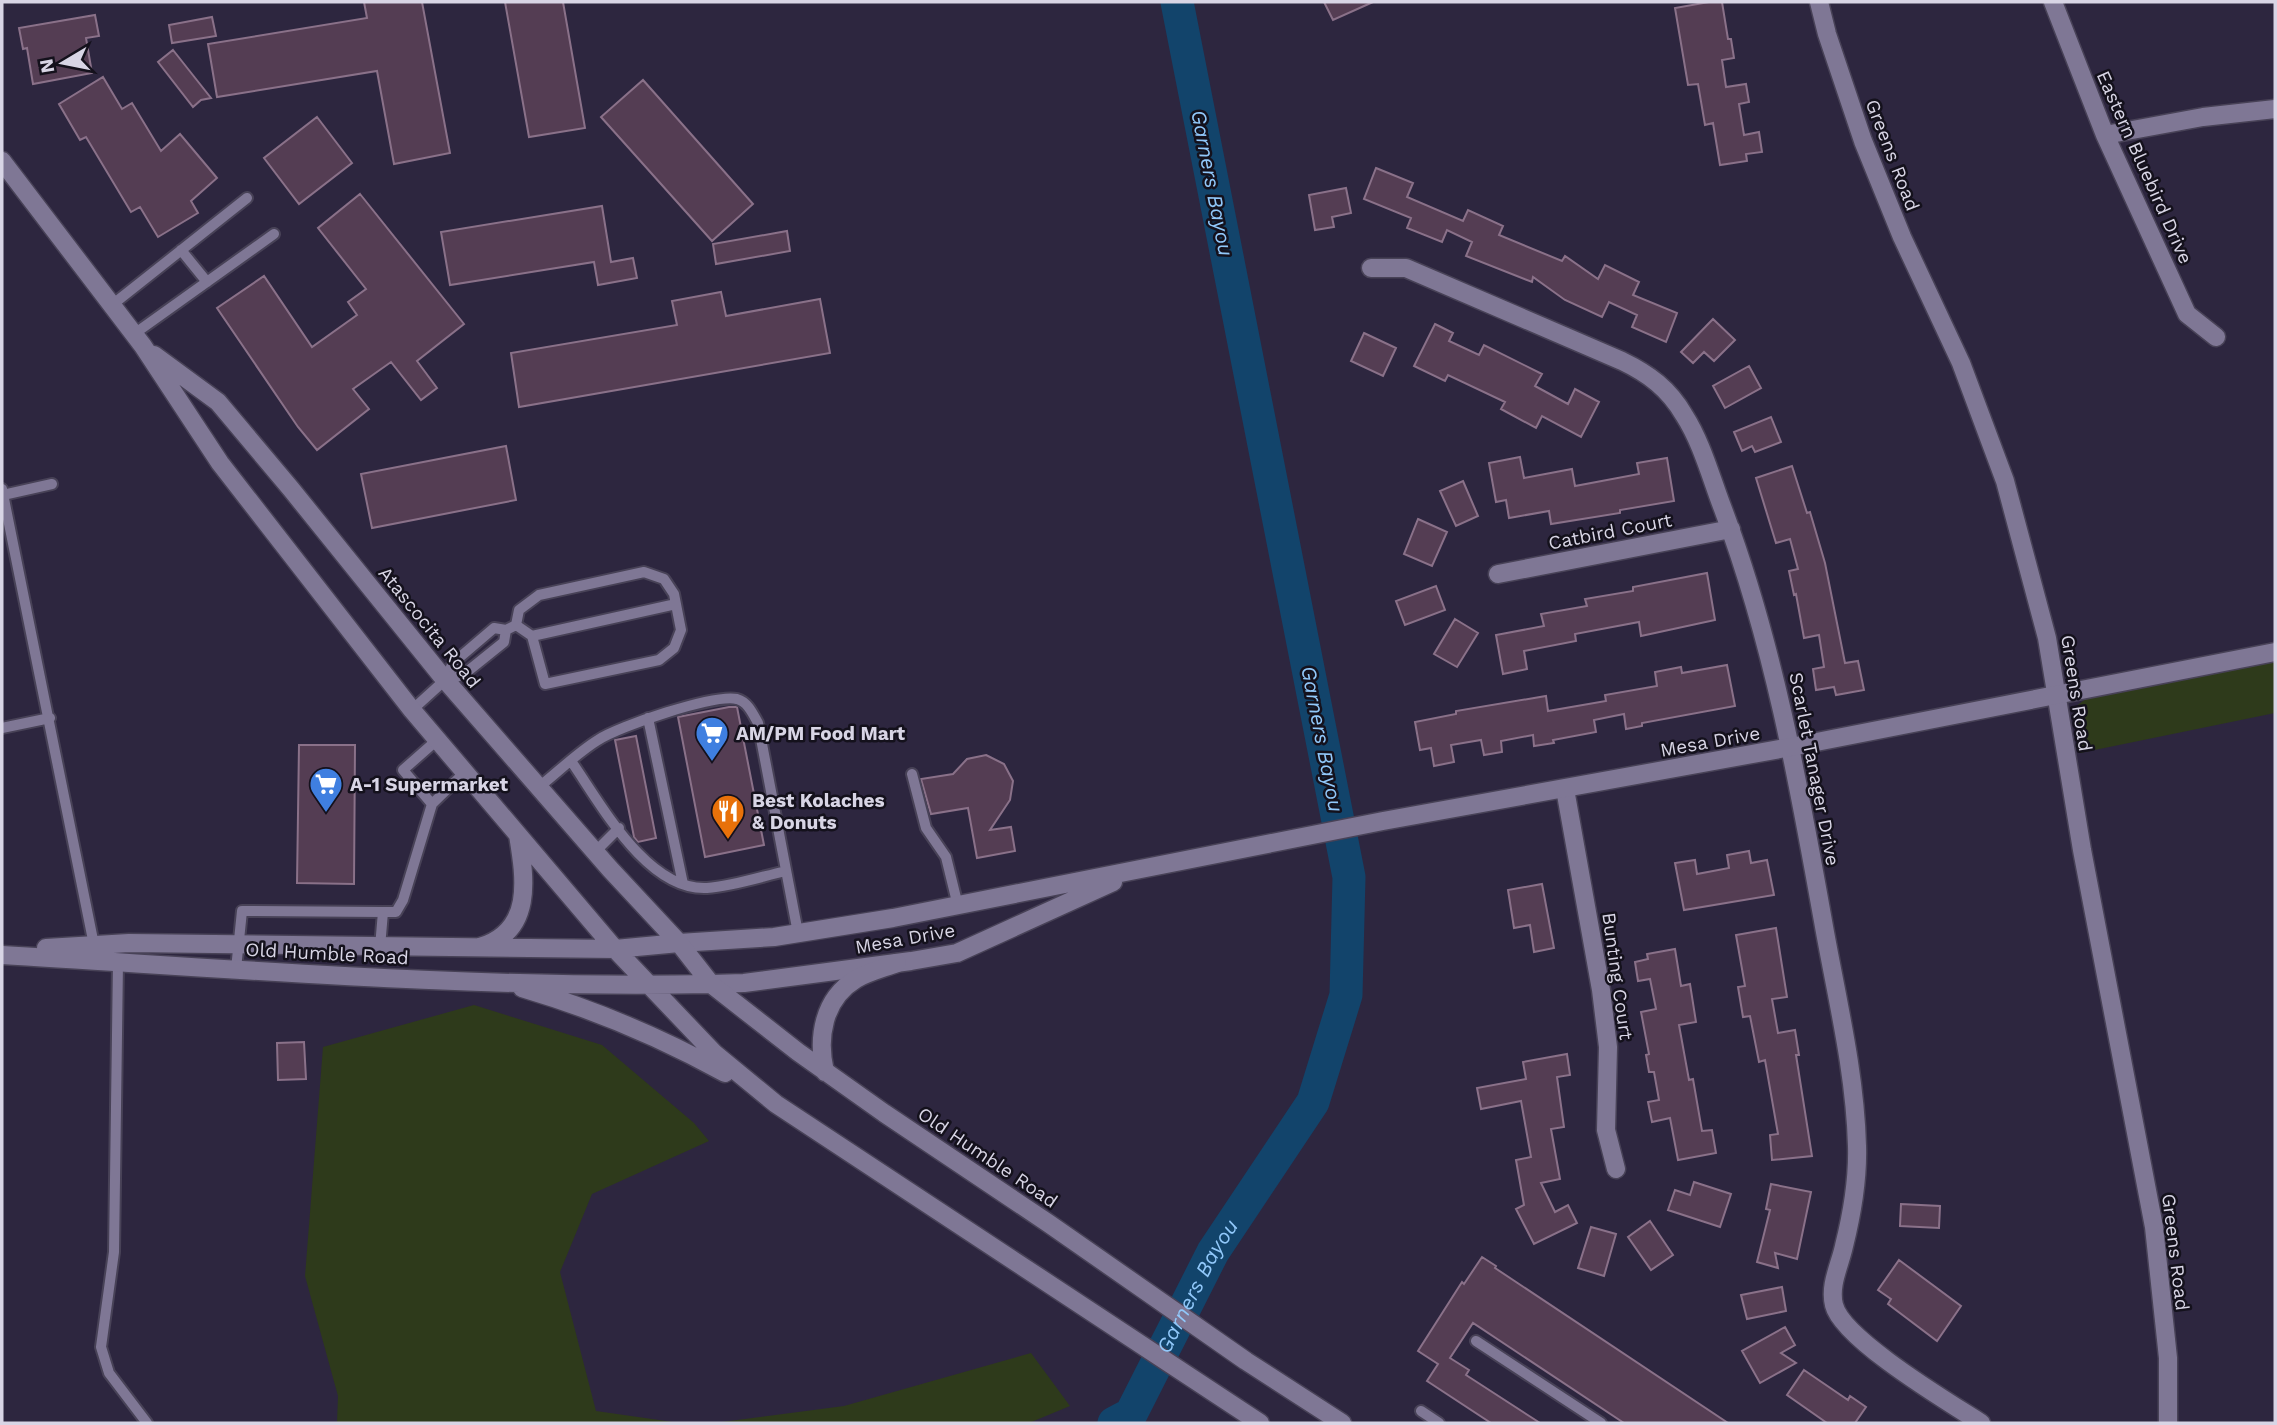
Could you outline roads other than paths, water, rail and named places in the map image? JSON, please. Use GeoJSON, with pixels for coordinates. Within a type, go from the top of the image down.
{"type":"FeatureCollection","features":[{"type":"Feature","properties":{"kind":"street","name":"Greens Road"},"geometry":{"type":"LineString","coordinates":[[1819,2],[1863,141],[1902,237],[1961,363],[2004,481],[2047,638],[2055,695],[2154,1227],[2168,1358],[2168,1423]]}},
{"type":"Feature","properties":{"kind":"street","name":"Eastern Bluebird Drive"},"geometry":{"type":"LineString","coordinates":[[2053,2],[2105,135],[2187,314],[2216,337]]}},
{"type":"Feature","properties":{"kind":"street"},"geometry":{"type":"LineString","coordinates":[[2105,135],[2203,117],[2275,109]]}},
{"type":"Feature","properties":{"kind":"street","name":"Atascocita Road"},"geometry":{"type":"LineString","coordinates":[[2,161],[138,340],[220,463],[412,710],[615,949]]}},
{"type":"Feature","properties":{"kind":"street","name":"Scarlet Tanager Drive"},"geometry":{"type":"LineString","coordinates":[[1371,268],[1406,268],[1645,372],[1663,387],[1684,414],[1699,445],[1731,529],[1772,665],[1791,747],[1856,1111],[1854,1198],[1833,1286],[1834,1305],[1843,1321],[1867,1345],[1981,1423]]}},
{"type":"Feature","properties":{"kind":"street","name":"Atascocita Road"},"geometry":{"type":"LineString","coordinates":[[138,340],[218,402],[445,680],[595,852],[679,943]]}},
{"type":"Feature","properties":{"kind":"street","name":"Catbird Court"},"geometry":{"type":"LineString","coordinates":[[1498,574],[1731,529]]}},
{"type":"Feature","properties":{"kind":"street","name":"Mesa Drive"},"geometry":{"type":"LineString","coordinates":[[679,943],[774,937],[958,906],[1383,821],[1791,747],[2275,652]]}},
{"type":"Feature","properties":{"kind":"street","name":"Bunting Court"},"geometry":{"type":"LineString","coordinates":[[1565,789],[1601,990],[1608,1047],[1606,1130],[1616,1169]]}},
{"type":"Feature","properties":{"kind":"street"},"geometry":{"type":"LineString","coordinates":[[474,948],[500,937],[518,916],[523,903],[524,870],[518,835]]}},
{"type":"Feature","properties":{"kind":"street","name":"Mesa Drive"},"geometry":{"type":"LineString","coordinates":[[650,985],[744,983],[957,953],[1151,866]]}},
{"type":"Feature","properties":{"kind":"street","name":"Old Humble Road"},"geometry":{"type":"LineString","coordinates":[[2,953],[129,943],[615,949],[679,943],[711,984],[825,1072],[1246,1361],[1342,1423]]}},
{"type":"Feature","properties":{"kind":"street"},"geometry":{"type":"LineString","coordinates":[[615,949],[714,1053],[776,1104],[1260,1423]]}},
{"type":"Feature","properties":{"kind":"street","name":"Old Humble Road"},"geometry":{"type":"LineString","coordinates":[[2,953],[236,969],[498,982],[650,985]]}},
{"type":"Feature","properties":{"kind":"street"},"geometry":{"type":"LineString","coordinates":[[825,1072],[820,1052],[821,1032],[827,1013],[839,994],[856,979],[897,963]]}},
{"type":"Feature","properties":{"kind":"street"},"geometry":{"type":"LineString","coordinates":[[498,982],[576,1004],[670,1044],[769,1097]]}},
{"type":"Feature","properties":{"kind":"lane"},"geometry":{"type":"LineString","coordinates":[[112,305],[247,198]]}},
{"type":"Feature","properties":{"kind":"lane"},"geometry":{"type":"LineString","coordinates":[[138,340],[207,282],[274,234]]}},
{"type":"Feature","properties":{"kind":"lane"},"geometry":{"type":"LineString","coordinates":[[181,250],[207,282]]}},
{"type":"Feature","properties":{"kind":"lane"},"geometry":{"type":"LineString","coordinates":[[52,484],[2,492],[94,945]]}},
{"type":"Feature","properties":{"kind":"lane"},"geometry":{"type":"LineString","coordinates":[[445,680],[463,675],[504,642],[519,610],[539,595],[644,572],[664,579],[674,594],[681,630],[674,648],[659,660],[545,684],[532,636]]}},
{"type":"Feature","properties":{"kind":"lane"},"geometry":{"type":"LineString","coordinates":[[412,710],[445,680],[453,663],[494,628],[511,627],[532,636],[676,604]]}},
{"type":"Feature","properties":{"kind":"lane"},"geometry":{"type":"LineString","coordinates":[[539,787],[598,740],[624,726],[720,700],[738,699],[749,707],[758,723],[798,933]]}},
{"type":"Feature","properties":{"kind":"lane"},"geometry":{"type":"LineString","coordinates":[[648,718],[683,884]]}},
{"type":"Feature","properties":{"kind":"lane"},"geometry":{"type":"LineString","coordinates":[[2,728],[50,719]]}},
{"type":"Feature","properties":{"kind":"lane"},"geometry":{"type":"LineString","coordinates":[[432,804],[403,770],[438,740]]}},
{"type":"Feature","properties":{"kind":"lane"},"geometry":{"type":"LineString","coordinates":[[570,761],[635,852],[673,881],[705,888],[786,871]]}},
{"type":"Feature","properties":{"kind":"lane"},"geometry":{"type":"LineString","coordinates":[[236,969],[242,911],[396,912],[403,900],[432,804],[465,772]]}},
{"type":"Feature","properties":{"kind":"lane"},"geometry":{"type":"LineString","coordinates":[[912,774],[926,828],[946,857],[958,906]]}},
{"type":"Feature","properties":{"kind":"lane"},"geometry":{"type":"LineString","coordinates":[[595,852],[619,828]]}},
{"type":"Feature","properties":{"kind":"lane"},"geometry":{"type":"LineString","coordinates":[[380,947],[383,912]]}},
{"type":"Feature","properties":{"kind":"lane"},"geometry":{"type":"LineString","coordinates":[[118,962],[114,1252],[101,1347],[109,1373],[148,1423]]}},
{"type":"Feature","properties":{"kind":"lane"},"geometry":{"type":"LineString","coordinates":[[1476,1341],[1588,1420],[1601,1423]]}},
{"type":"Feature","properties":{"kind":"lane"},"geometry":{"type":"LineString","coordinates":[[1421,1410],[1439,1423]]}},
{"type":"Feature","properties":{"kind":"waterway","name":"Garners Bayou"},"geometry":{"type":"LineString","coordinates":[[1114,1423],[1131,1414],[1213,1252],[1313,1102],[1346,995],[1349,877],[1177,2]]}},
{"type":"Feature","properties":{"kind":"place","name":"AM/PM Food Mart"},"geometry":{"type":"Point","coordinates":[712,763]}},
{"type":"Feature","properties":{"kind":"place","name":"A-1 Supermarket"},"geometry":{"type":"Point","coordinates":[326,814]}},
{"type":"Feature","properties":{"kind":"place","name":"Best Kolaches & Donuts"},"geometry":{"type":"Point","coordinates":[728,841]}}]}
